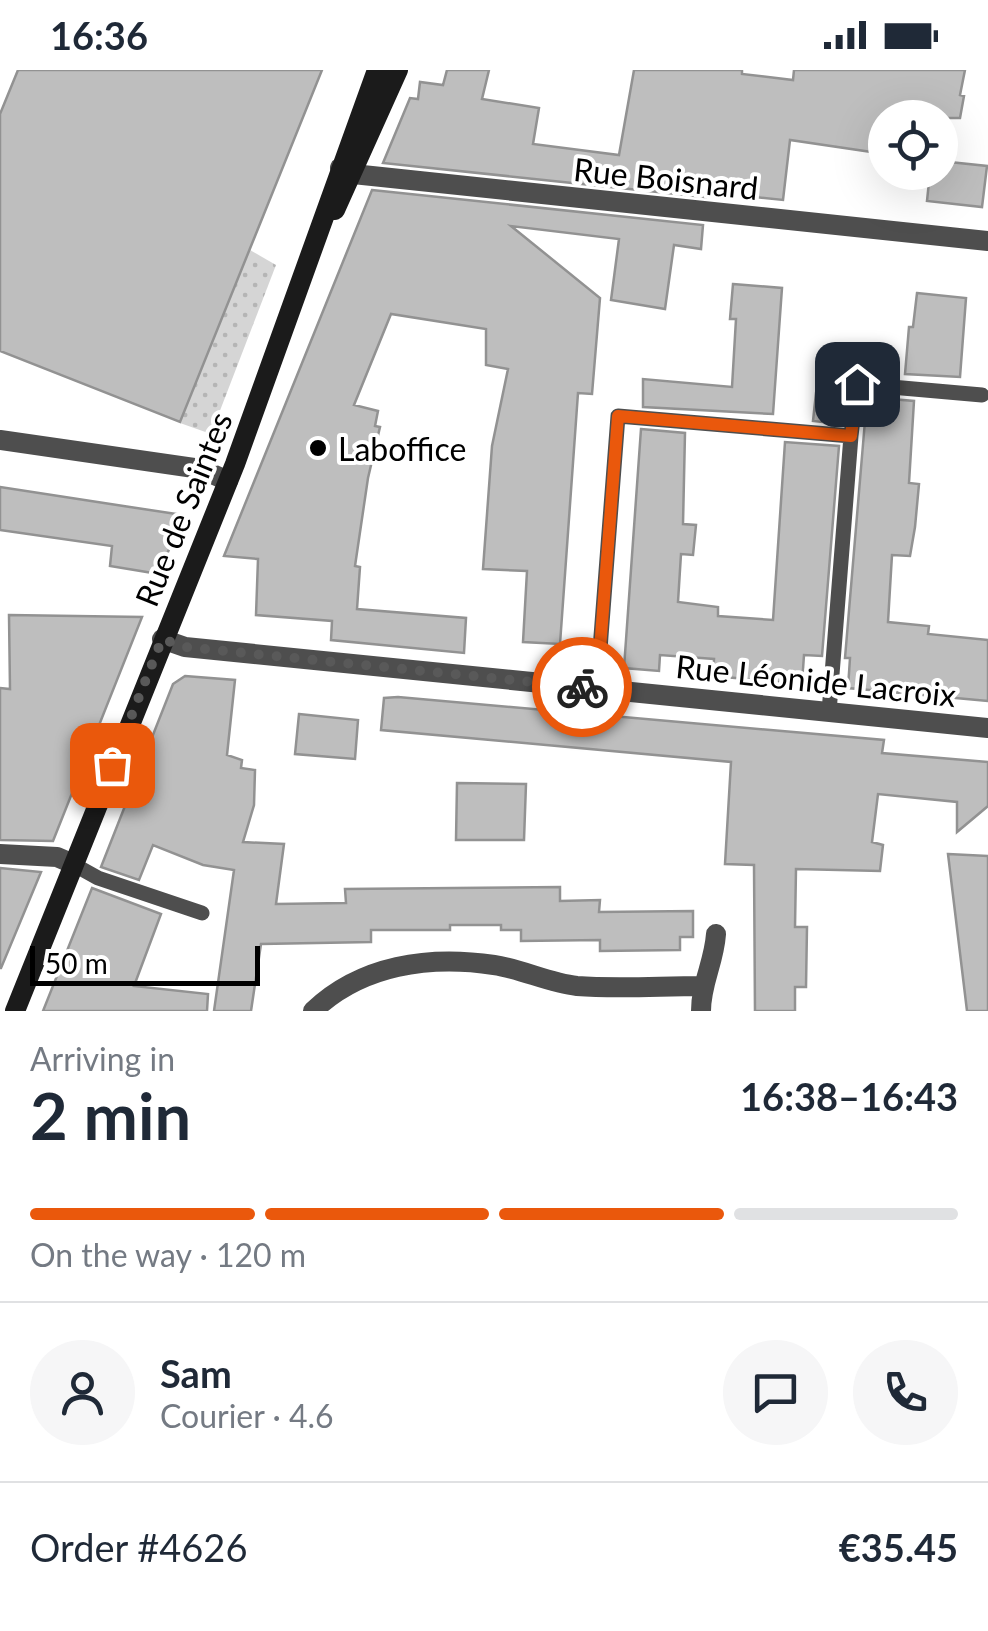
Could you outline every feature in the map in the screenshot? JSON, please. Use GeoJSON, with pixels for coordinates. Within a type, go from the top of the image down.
{"type":"FeatureCollection","features":[{"type":"Feature","properties":{"kind":"main road","name":"Rue de Saintes"},"geometry":{"type":"LineString","coordinates":[[15,1011],[228,481],[346,171],[377,70]]}},
{"type":"Feature","properties":{"kind":"main road","name":"Rue de Saintes"},"geometry":{"type":"LineString","coordinates":[[346,171],[398,70]]}},
{"type":"Feature","properties":{"kind":"street","name":"Rue Boisnard"},"geometry":{"type":"LineString","coordinates":[[346,171],[988,241]]}},
{"type":"Feature","properties":{"kind":"street"},"geometry":{"type":"LineString","coordinates":[[0,440],[202,469],[228,481]]}},
{"type":"Feature","properties":{"kind":"street","name":"Rue Léonide Lacroix"},"geometry":{"type":"LineString","coordinates":[[162,639],[185,647],[988,728]]}},
{"type":"Feature","properties":{"kind":"street"},"geometry":{"type":"LineString","coordinates":[[0,854],[56,857],[72,863]]}},
{"type":"Feature","properties":{"kind":"street"},"geometry":{"type":"LineString","coordinates":[[701,1011],[701,986],[714,967],[716,934]]}},
{"type":"Feature","properties":{"kind":"street"},"geometry":{"type":"LineString","coordinates":[[313,1011],[335,990],[370,974],[425,962],[494,965],[574,986],[701,986]]}},
{"type":"Feature","properties":{"kind":"lane"},"geometry":{"type":"LineString","coordinates":[[829,712],[857,384],[982,396]]}},
{"type":"Feature","properties":{"kind":"lane"},"geometry":{"type":"LineString","coordinates":[[597,688],[618,416],[851,436]]}},
{"type":"Feature","properties":{"kind":"lane"},"geometry":{"type":"LineString","coordinates":[[72,863],[98,878],[202,913]]}},
{"type":"Feature","properties":{"kind":"shaded area"},"geometry":{"type":"Polygon","coordinates":[[[250,250],[276,265],[211,434],[180,423],[250,250]]]}},
{"type":"Feature","properties":{"kind":"building"},"geometry":{"type":"Polygon","coordinates":[[[18,70],[322,70],[180,422],[0,351],[0,114],[18,70]]]}},
{"type":"Feature","properties":{"kind":"building"},"geometry":{"type":"Polygon","coordinates":[[[447,70],[489,70],[482,99],[539,108],[533,144],[619,155],[634,70],[742,70],[742,74],[793,80],[794,70],[965,70],[960,118],[958,100],[868,100],[868,151],[790,140],[783,200],[754,197],[756,186],[707,180],[706,197],[383,163],[410,98],[418,99],[420,82],[443,85],[447,70]]]}},
{"type":"Feature","properties":{"kind":"building"},"geometry":{"type":"Polygon","coordinates":[[[958,163],[987,166],[982,207],[927,201],[928,190],[958,190],[958,163]]]}},
{"type":"Feature","properties":{"kind":"building"},"geometry":{"type":"Polygon","coordinates":[[[372,190],[703,225],[701,249],[674,245],[665,309],[611,300],[619,239],[511,226],[600,298],[592,394],[578,393],[560,644],[523,642],[527,571],[483,569],[492,446],[508,369],[486,365],[486,329],[391,314],[354,405],[378,411],[375,426],[380,427],[355,566],[360,567],[357,609],[466,618],[464,653],[331,640],[332,621],[256,615],[258,559],[224,556],[372,190]]]}},
{"type":"Feature","properties":{"kind":"building"},"geometry":{"type":"Polygon","coordinates":[[[733,284],[782,288],[773,414],[643,407],[643,379],[732,387],[736,319],[730,319],[733,284]]]}},
{"type":"Feature","properties":{"kind":"building"},"geometry":{"type":"Polygon","coordinates":[[[917,293],[966,298],[960,377],[905,374],[917,293]]]}},
{"type":"Feature","properties":{"kind":"building"},"geometry":{"type":"Polygon","coordinates":[[[816,393],[844,395],[841,424],[813,421],[816,393]]]}},
{"type":"Feature","properties":{"kind":"building"},"geometry":{"type":"Polygon","coordinates":[[[867,397],[914,401],[909,483],[919,484],[915,527],[910,556],[892,555],[888,622],[929,626],[928,634],[988,640],[988,701],[848,688],[850,658],[845,658],[867,397]]]}},
{"type":"Feature","properties":{"kind":"building"},"geometry":{"type":"Polygon","coordinates":[[[641,429],[685,433],[683,524],[696,525],[693,555],[681,554],[678,602],[718,607],[718,616],[773,620],[785,442],[839,446],[822,656],[804,655],[802,684],[713,676],[714,659],[660,655],[659,671],[624,668],[641,429]]]}},
{"type":"Feature","properties":{"kind":"building"},"geometry":{"type":"Polygon","coordinates":[[[0,487],[183,515],[159,574],[110,566],[112,546],[0,530],[0,487]]]}},
{"type":"Feature","properties":{"kind":"building"},"geometry":{"type":"Polygon","coordinates":[[[9,615],[142,617],[53,841],[0,840],[0,688],[10,689],[9,615]]]}},
{"type":"Feature","properties":{"kind":"building"},"geometry":{"type":"Polygon","coordinates":[[[185,676],[235,680],[227,755],[242,760],[241,768],[255,770],[254,805],[243,842],[284,844],[276,904],[346,903],[345,889],[560,887],[560,901],[600,900],[599,912],[693,911],[693,937],[680,937],[680,950],[600,951],[600,940],[521,941],[521,930],[501,930],[501,925],[450,925],[450,930],[371,930],[371,942],[261,944],[251,1011],[214,1011],[234,870],[203,865],[153,845],[139,880],[101,867],[173,684],[185,676]]]}},
{"type":"Feature","properties":{"kind":"building"},"geometry":{"type":"Polygon","coordinates":[[[384,698],[884,740],[882,753],[988,762],[988,806],[957,832],[957,802],[878,794],[872,842],[883,845],[880,871],[796,869],[795,927],[807,927],[806,987],[795,987],[795,1011],[755,1011],[754,865],[725,864],[731,762],[381,730],[384,698]]]}},
{"type":"Feature","properties":{"kind":"building"},"geometry":{"type":"Polygon","coordinates":[[[299,714],[358,720],[355,759],[295,754],[299,714]]]}},
{"type":"Feature","properties":{"kind":"building"},"geometry":{"type":"Polygon","coordinates":[[[457,783],[526,784],[524,840],[456,840],[457,783]]]}},
{"type":"Feature","properties":{"kind":"building"},"geometry":{"type":"Polygon","coordinates":[[[948,854],[988,856],[988,1011],[967,1011],[948,854]]]}},
{"type":"Feature","properties":{"kind":"building"},"geometry":{"type":"Polygon","coordinates":[[[0,868],[41,872],[1,968],[0,968],[0,868]]]}},
{"type":"Feature","properties":{"kind":"building"},"geometry":{"type":"Polygon","coordinates":[[[92,888],[161,914],[134,986],[208,994],[207,1011],[43,1011],[92,888]]]}},
{"type":"Feature","properties":{"kind":"way so far"},"geometry":{"type":"LineString","coordinates":[[112,765],[162,639],[185,647],[582,687]]}},
{"type":"Feature","properties":{"kind":"place","name":"Laboffice"},"geometry":{"type":"Point","coordinates":[318,448]}},
{"type":"Feature","properties":{"kind":"route"},"geometry":{"type":"LineString","coordinates":[[582,687],[597,688],[618,416],[851,436],[857,384]]}}]}
